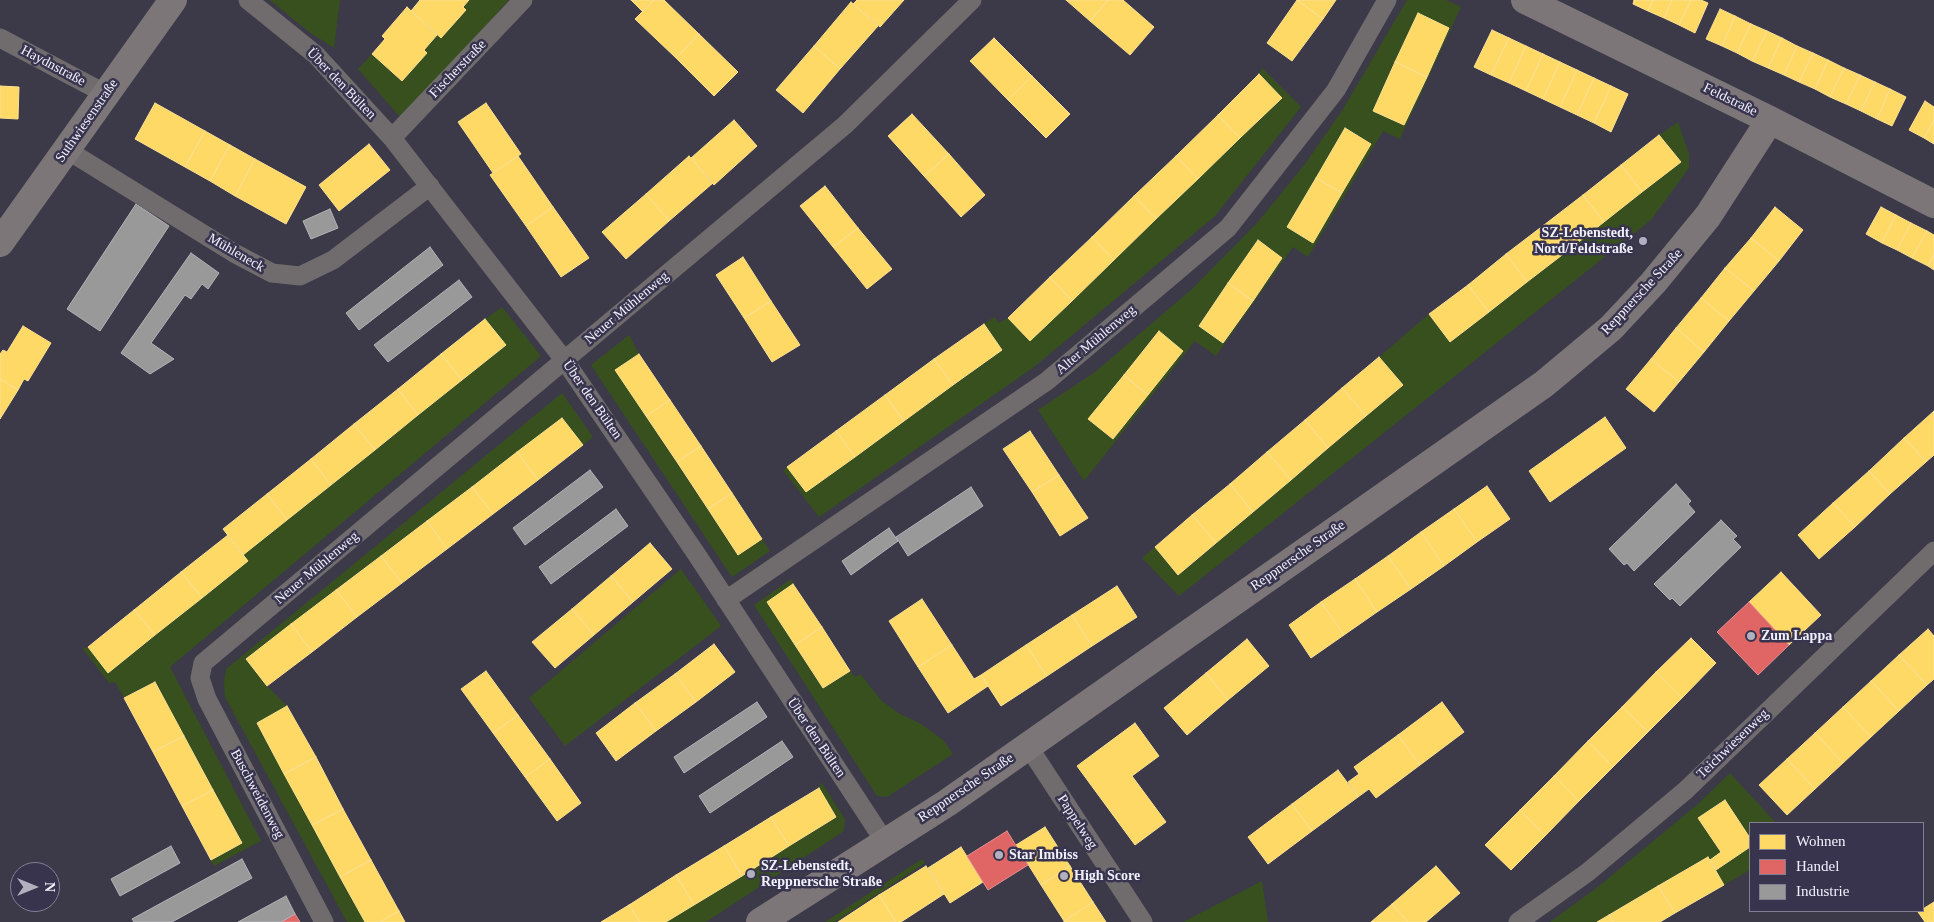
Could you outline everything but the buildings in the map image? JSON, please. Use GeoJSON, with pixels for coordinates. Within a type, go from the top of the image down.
{"type":"FeatureCollection","features":[{"type":"Feature","properties":{"kind":"street","name":"Suthwiesenstraße"},"geometry":{"type":"LineString","coordinates":[[0,243],[173,0]]}},
{"type":"Feature","properties":{"kind":"street","name":"Über den Bülten"},"geometry":{"type":"LineString","coordinates":[[248,0],[316,55],[392,138],[565,361],[726,600],[885,842]]}},
{"type":"Feature","properties":{"kind":"street","name":"Fischerstraße"},"geometry":{"type":"LineString","coordinates":[[392,138],[523,0]]}},
{"type":"Feature","properties":{"kind":"street","name":"Neuer Mühlenweg"},"geometry":{"type":"LineString","coordinates":[[204,663],[845,124],[972,0]]}},
{"type":"Feature","properties":{"kind":"street","name":"Alter Mühlenweg"},"geometry":{"type":"LineString","coordinates":[[726,600],[1047,381],[1228,228],[1336,90],[1388,0]]}},
{"type":"Feature","properties":{"kind":"street","name":"Feldstraße"},"geometry":{"type":"LineString","coordinates":[[1525,0],[1770,120],[1934,204]]}},
{"type":"Feature","properties":{"kind":"street","name":"Haydnstraße"},"geometry":{"type":"LineString","coordinates":[[0,38],[106,94]]}},
{"type":"Feature","properties":{"kind":"street","name":"Reppnersche Straße"},"geometry":{"type":"LineString","coordinates":[[760,922],[947,803],[1544,384],[1611,328],[1653,283],[1708,216],[1770,120]]}},
{"type":"Feature","properties":{"kind":"street","name":"Mühleneck"},"geometry":{"type":"LineString","coordinates":[[67,150],[234,253],[272,273],[300,276],[333,260],[430,186]]}},
{"type":"Feature","properties":{"kind":"street","name":"Teichwiesenweg"},"geometry":{"type":"LineString","coordinates":[[1518,922],[1588,872],[1686,790],[1934,551]]}},
{"type":"Feature","properties":{"kind":"street","name":"Buschweidenweg"},"geometry":{"type":"LineString","coordinates":[[204,663],[200,678],[207,699],[324,922]]}},
{"type":"Feature","properties":{"kind":"street","name":"Pappelweg"},"geometry":{"type":"LineString","coordinates":[[1028,746],[1143,922]]}},
{"type":"Feature","properties":{"kind":"green space"},"geometry":{"type":"Polygon","coordinates":[[[270,0],[340,0],[334,48],[309,32],[270,0]]]}},
{"type":"Feature","properties":{"kind":"green space"},"geometry":{"type":"Polygon","coordinates":[[[469,0],[509,0],[401,118],[358,69],[372,54],[402,81],[427,53],[424,50],[437,35],[441,38],[466,11],[463,7],[469,0]]]}},
{"type":"Feature","properties":{"kind":"green space"},"geometry":{"type":"Polygon","coordinates":[[[1407,0],[1446,0],[1461,7],[1400,139],[1383,131],[1308,257],[1293,247],[1216,356],[1195,341],[1084,481],[1038,410],[1095,372],[1192,289],[1258,222],[1305,164],[1343,109],[1407,0]]]}},
{"type":"Feature","properties":{"kind":"green space"},"geometry":{"type":"Polygon","coordinates":[[[1262,68],[1301,107],[1215,216],[1034,367],[819,517],[783,470],[787,467],[806,492],[1002,350],[984,324],[994,317],[999,323],[1008,318],[1030,341],[1281,98],[1259,74],[1262,68]]]}},
{"type":"Feature","properties":{"kind":"green space"},"geometry":{"type":"Polygon","coordinates":[[[1678,122],[1689,154],[1689,168],[1651,220],[1179,596],[1142,558],[1155,547],[1179,575],[1403,385],[1379,357],[1429,314],[1451,342],[1680,162],[1659,135],[1678,122]]]}},
{"type":"Feature","properties":{"kind":"green space"},"geometry":{"type":"Polygon","coordinates":[[[502,307],[541,356],[170,667],[261,841],[214,866],[211,860],[242,843],[154,682],[124,698],[115,682],[109,683],[83,649],[88,647],[108,673],[248,561],[243,555],[506,345],[485,319],[502,307]]]}},
{"type":"Feature","properties":{"kind":"green space"},"geometry":{"type":"Polygon","coordinates":[[[629,335],[639,354],[616,370],[738,555],[762,539],[770,551],[732,577],[591,365],[629,335]]]}},
{"type":"Feature","properties":{"kind":"green space"},"geometry":{"type":"Polygon","coordinates":[[[562,393],[593,437],[583,445],[562,418],[246,659],[267,686],[287,706],[257,723],[366,922],[347,922],[225,697],[224,682],[226,669],[562,393]]]}},
{"type":"Feature","properties":{"kind":"green space"},"geometry":{"type":"Polygon","coordinates":[[[681,569],[721,626],[565,746],[529,698],[681,569]]]}},
{"type":"Feature","properties":{"kind":"green space"},"geometry":{"type":"Polygon","coordinates":[[[791,579],[793,584],[767,602],[823,688],[850,671],[855,677],[860,674],[882,701],[898,713],[921,724],[943,740],[953,754],[887,797],[877,796],[754,605],[791,579]]]}},
{"type":"Feature","properties":{"kind":"green space"},"geometry":{"type":"Polygon","coordinates":[[[1730,773],[1775,822],[1749,822],[1749,836],[1725,800],[1698,818],[1721,852],[1710,860],[1707,857],[1597,922],[1550,922],[1599,886],[1698,804],[1730,773]]]}},
{"type":"Feature","properties":{"kind":"green space"},"geometry":{"type":"Polygon","coordinates":[[[821,782],[845,819],[844,831],[706,922],[666,922],[836,817],[819,788],[821,782]]]}},
{"type":"Feature","properties":{"kind":"green space"},"geometry":{"type":"Polygon","coordinates":[[[1749,848],[1749,871],[1724,885],[1716,870],[1749,848]]]}},
{"type":"Feature","properties":{"kind":"green space"},"geometry":{"type":"Polygon","coordinates":[[[922,859],[925,863],[835,922],[825,922],[922,859]]]}},
{"type":"Feature","properties":{"kind":"green space"},"geometry":{"type":"Polygon","coordinates":[[[1262,881],[1268,922],[1183,922],[1262,881]]]}},
{"type":"Feature","properties":{"kind":"place","name":"SZ-Lebenstedt, Nord/Feldstraße"},"geometry":{"type":"Point","coordinates":[1643,241]}},
{"type":"Feature","properties":{"kind":"place","name":"Zum Lappa"},"geometry":{"type":"Point","coordinates":[1751,636]}},
{"type":"Feature","properties":{"kind":"place","name":"Star Imbiss"},"geometry":{"type":"Point","coordinates":[999,855]}},
{"type":"Feature","properties":{"kind":"place","name":"SZ-Lebenstedt, Reppnersche Straße"},"geometry":{"type":"Point","coordinates":[751,874]}},
{"type":"Feature","properties":{"kind":"place","name":"High Score"},"geometry":{"type":"Point","coordinates":[1064,876]}}]}
